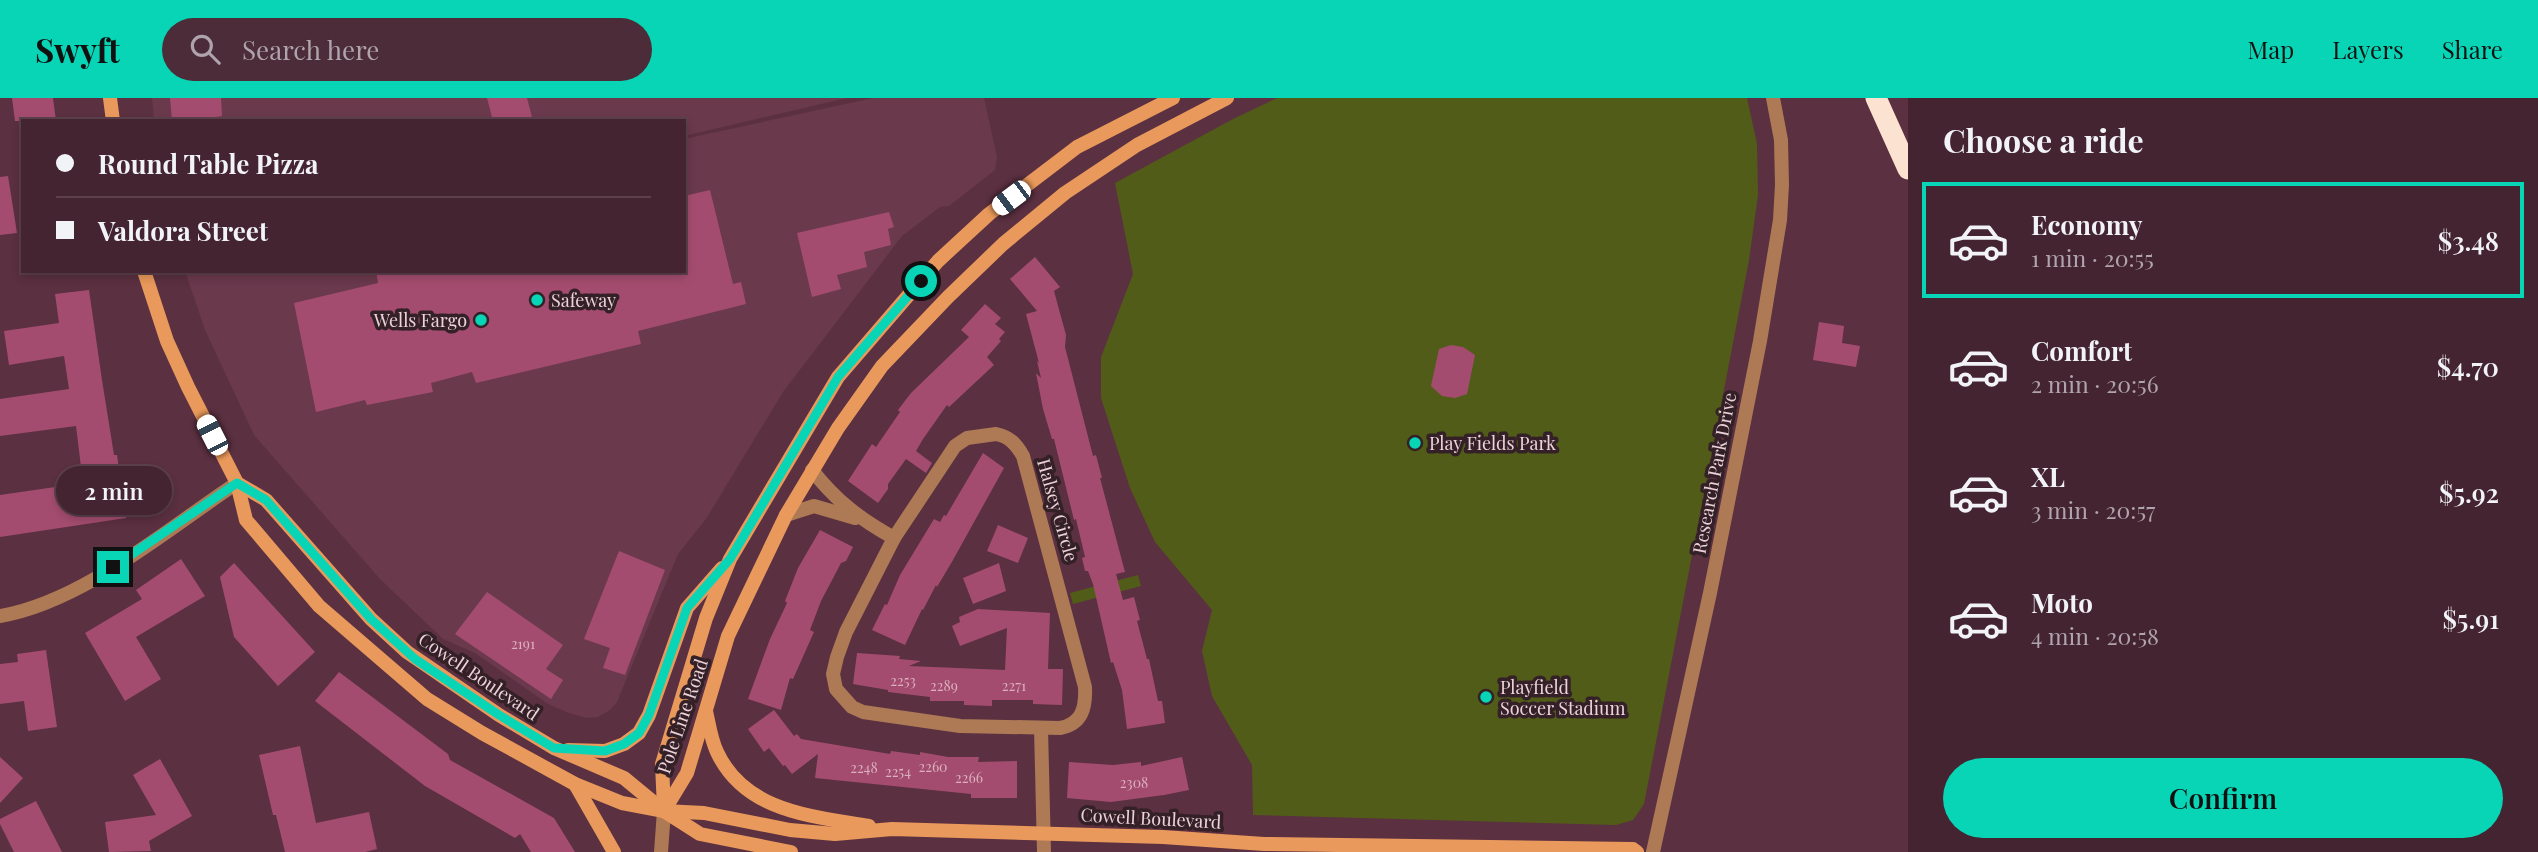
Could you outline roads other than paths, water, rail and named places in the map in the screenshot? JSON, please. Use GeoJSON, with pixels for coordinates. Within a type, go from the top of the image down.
{"type":"FeatureCollection","features":[{"type":"Feature","properties":{"kind":"highway"},"geometry":{"type":"LineString","coordinates":[[1875,98],[1908,169]]}},
{"type":"Feature","properties":{"kind":"main road"},"geometry":{"type":"LineString","coordinates":[[110,98],[113,119]]}},
{"type":"Feature","properties":{"kind":"main road","name":"Pole Line Road"},"geometry":{"type":"LineString","coordinates":[[664,811],[662,764],[706,618],[730,559],[838,377],[938,261],[989,215],[1077,147],[1173,98]]}},
{"type":"Feature","properties":{"kind":"main road","name":"Pole Line Road"},"geometry":{"type":"LineString","coordinates":[[664,811],[687,773],[728,636],[786,515],[812,470],[882,366],[1003,244],[1065,193],[1137,145],[1227,98]]}},
{"type":"Feature","properties":{"kind":"main road","name":"Cowell Boulevard"},"geometry":{"type":"LineString","coordinates":[[145,273],[167,341],[237,483],[246,520],[319,606],[427,699],[575,784],[622,803],[664,811],[704,813],[790,830],[835,834],[892,829],[1043,832],[1341,849],[1633,849],[1637,852]]}},
{"type":"Feature","properties":{"kind":"main road","name":"Cowell Boulevard"},"geometry":{"type":"LineString","coordinates":[[237,483],[266,500],[371,619],[415,659],[499,715],[554,748],[624,778],[664,811],[699,834],[791,852]]}},
{"type":"Feature","properties":{"kind":"main road"},"geometry":{"type":"LineString","coordinates":[[554,748],[605,751],[624,744],[639,733],[649,715],[687,608],[730,559]]}},
{"type":"Feature","properties":{"kind":"main road"},"geometry":{"type":"LineString","coordinates":[[706,710],[715,750],[726,770],[760,799],[795,814],[892,829]]}},
{"type":"Feature","properties":{"kind":"main road"},"geometry":{"type":"LineString","coordinates":[[575,784],[614,852]]}},
{"type":"Feature","properties":{"kind":"street","name":"Research Park Drive"},"geometry":{"type":"LineString","coordinates":[[1653,852],[1710,593],[1760,341],[1780,220],[1781,139],[1773,98]]}},
{"type":"Feature","properties":{"kind":"street","name":"Halsey Circle"},"geometry":{"type":"LineString","coordinates":[[996,434],[1005,436],[1015,443],[1023,456],[1085,687],[1086,700],[1078,720],[1069,726],[1041,728],[960,726],[863,712],[852,707],[836,689],[833,674],[836,657],[894,538],[955,446],[967,438],[996,434]]}},
{"type":"Feature","properties":{"kind":"street"},"geometry":{"type":"LineString","coordinates":[[812,470],[830,492],[860,519],[894,538]]}},
{"type":"Feature","properties":{"kind":"street"},"geometry":{"type":"LineString","coordinates":[[0,616],[47,602],[91,582],[237,483]]}},
{"type":"Feature","properties":{"kind":"street"},"geometry":{"type":"LineString","coordinates":[[786,515],[814,506],[860,519]]}},
{"type":"Feature","properties":{"kind":"street"},"geometry":{"type":"LineString","coordinates":[[1041,728],[1044,852]]}},
{"type":"Feature","properties":{"kind":"street"},"geometry":{"type":"LineString","coordinates":[[661,852],[664,811]]}},
{"type":"Feature","properties":{"kind":"place","name":"Safeway"},"geometry":{"type":"Point","coordinates":[537,300]}},
{"type":"Feature","properties":{"kind":"place","name":"Wells Fargo"},"geometry":{"type":"Point","coordinates":[481,320]}},
{"type":"Feature","properties":{"kind":"place","name":"Play Fields Park"},"geometry":{"type":"Point","coordinates":[1415,443]}},
{"type":"Feature","properties":{"kind":"place","name":"Playfield Soccer Stadium"},"geometry":{"type":"Point","coordinates":[1486,697]}}]}
